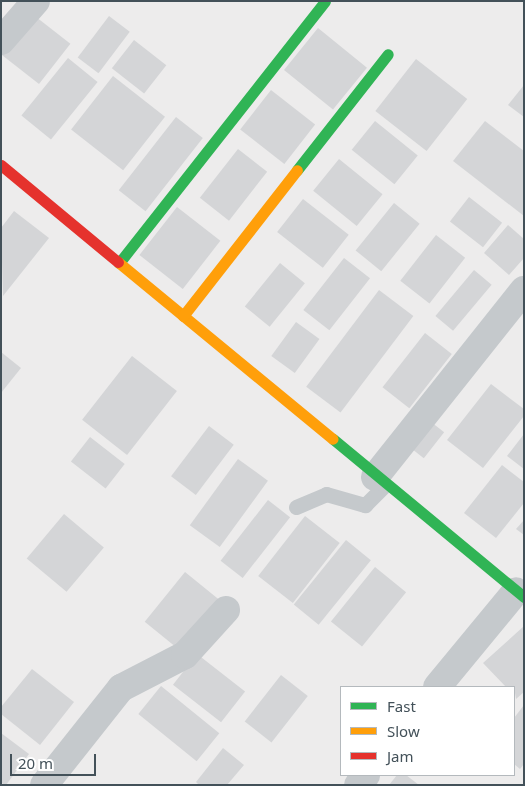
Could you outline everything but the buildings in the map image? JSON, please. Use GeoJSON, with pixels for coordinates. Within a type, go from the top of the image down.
{"type":"FeatureCollection","features":[{"type":"Feature","properties":{"kind":"street"},"geometry":{"type":"LineString","coordinates":[[1,41],[36,1]]}},
{"type":"Feature","properties":{"kind":"street"},"geometry":{"type":"LineString","coordinates":[[119,263],[326,1]]}},
{"type":"Feature","properties":{"kind":"street"},"geometry":{"type":"LineString","coordinates":[[183,316],[388,54]]}},
{"type":"Feature","properties":{"kind":"street"},"geometry":{"type":"LineString","coordinates":[[1,165],[380,481],[520,594],[438,686]]}},
{"type":"Feature","properties":{"kind":"street"},"geometry":{"type":"LineString","coordinates":[[380,481],[524,290]]}},
{"type":"Feature","properties":{"kind":"street"},"geometry":{"type":"LineString","coordinates":[[44,785],[121,688],[185,655],[226,610]]}},
{"type":"Feature","properties":{"kind":"lane"},"geometry":{"type":"LineString","coordinates":[[296,507],[326,494],[365,505],[380,481]]}},
{"type":"Feature","properties":{"kind":"traffic: fast"},"geometry":{"type":"LineString","coordinates":[[119,263],[325,1]]}},
{"type":"Feature","properties":{"kind":"traffic: fast"},"geometry":{"type":"LineString","coordinates":[[297,170],[388,54]]}},
{"type":"Feature","properties":{"kind":"traffic: fast"},"geometry":{"type":"LineString","coordinates":[[333,439],[524,597]]}},
{"type":"Feature","properties":{"kind":"traffic: slow"},"geometry":{"type":"LineString","coordinates":[[183,316],[297,170]]}},
{"type":"Feature","properties":{"kind":"traffic: slow"},"geometry":{"type":"LineString","coordinates":[[118,262],[333,439]]}},
{"type":"Feature","properties":{"kind":"traffic: jam"},"geometry":{"type":"LineString","coordinates":[[1,165],[118,262]]}}]}
